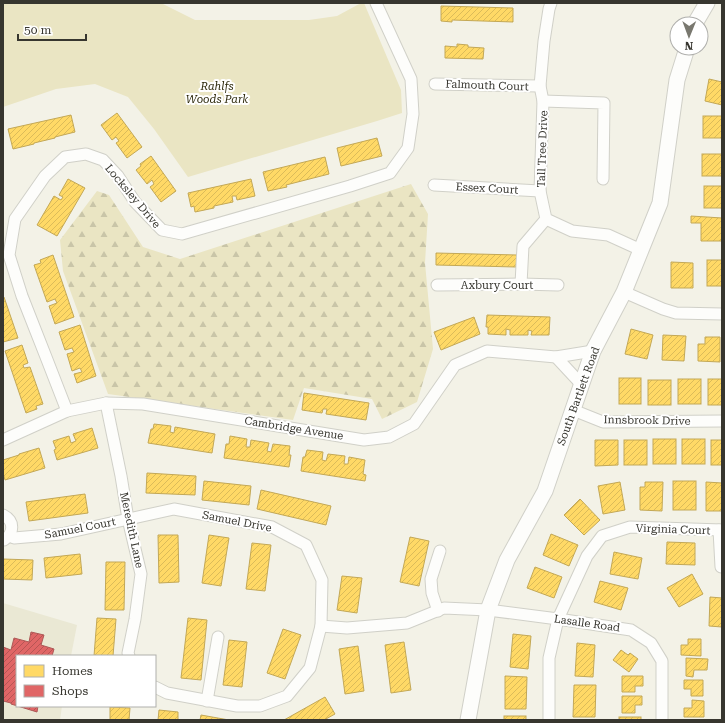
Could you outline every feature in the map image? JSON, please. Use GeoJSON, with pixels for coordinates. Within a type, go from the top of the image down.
{"type":"FeatureCollection","features":[{"type":"Feature","properties":{"kind":"main road"},"geometry":{"type":"LineString","coordinates":[[699,16],[707,3]]}},
{"type":"Feature","properties":{"kind":"main road","name":"South Bartlett Road"},"geometry":{"type":"LineString","coordinates":[[468,720],[488,610],[507,560],[544,491],[593,351],[624,292],[660,203],[677,80],[684,56]]}},
{"type":"Feature","properties":{"kind":"street","name":"Locksley Drive"},"geometry":{"type":"LineString","coordinates":[[67,411],[22,296],[9,255],[15,219],[45,176],[65,156],[86,154],[103,160],[118,176],[135,202],[162,230],[182,234],[350,186],[390,173],[408,148],[413,114],[411,79],[376,3]]}},
{"type":"Feature","properties":{"kind":"street","name":"Tall Tree Drive"},"geometry":{"type":"LineString","coordinates":[[546,219],[540,191],[544,101],[540,86],[544,41],[551,3]]}},
{"type":"Feature","properties":{"kind":"street","name":"Falmouth Court"},"geometry":{"type":"LineString","coordinates":[[435,84],[540,86]]}},
{"type":"Feature","properties":{"kind":"street"},"geometry":{"type":"LineString","coordinates":[[544,101],[604,103],[603,179]]}},
{"type":"Feature","properties":{"kind":"street","name":"Essex Court"},"geometry":{"type":"LineString","coordinates":[[434,185],[540,191]]}},
{"type":"Feature","properties":{"kind":"street"},"geometry":{"type":"LineString","coordinates":[[521,284],[523,246],[546,219],[572,231],[608,235],[640,250]]}},
{"type":"Feature","properties":{"kind":"street","name":"Axbury Court"},"geometry":{"type":"LineString","coordinates":[[437,285],[558,285]]}},
{"type":"Feature","properties":{"kind":"street"},"geometry":{"type":"LineString","coordinates":[[624,292],[662,310],[676,313],[722,314]]}},
{"type":"Feature","properties":{"kind":"street","name":"Cambridge Avenue"},"geometry":{"type":"LineString","coordinates":[[3,440],[67,411],[106,403],[143,404],[364,440],[389,437],[414,424],[455,365],[487,351],[556,357],[593,351]]}},
{"type":"Feature","properties":{"kind":"street"},"geometry":{"type":"LineString","coordinates":[[556,357],[582,385]]}},
{"type":"Feature","properties":{"kind":"street","name":"Meredith Lane"},"geometry":{"type":"LineString","coordinates":[[106,403],[128,518],[141,574],[129,655]]}},
{"type":"Feature","properties":{"kind":"street","name":"Innsbrook Drive"},"geometry":{"type":"LineString","coordinates":[[573,410],[603,422],[722,421]]}},
{"type":"Feature","properties":{"kind":"street","name":"Samuel Drive"},"geometry":{"type":"LineString","coordinates":[[128,518],[174,509],[272,527],[306,545],[322,580],[321,626]]}},
{"type":"Feature","properties":{"kind":"street","name":"Samuel Court"},"geometry":{"type":"LineString","coordinates":[[3,514],[12,525],[6,538]]}},
{"type":"Feature","properties":{"kind":"street","name":"Samuel Court"},"geometry":{"type":"LineString","coordinates":[[6,538],[61,534],[128,518]]}},
{"type":"Feature","properties":{"kind":"street","name":"Virginia Court"},"geometry":{"type":"LineString","coordinates":[[549,720],[549,658],[558,619],[587,556],[602,536],[630,527],[721,530],[721,567]]}},
{"type":"Feature","properties":{"kind":"street"},"geometry":{"type":"LineString","coordinates":[[435,556],[431,579],[426,583],[432,593],[438,610]]}},
{"type":"Feature","properties":{"kind":"street"},"geometry":{"type":"LineString","coordinates":[[156,688],[167,693],[207,701],[236,706],[260,706],[287,696],[310,668],[321,626],[347,628],[407,623],[444,608],[488,610]]}},
{"type":"Feature","properties":{"kind":"street","name":"Lasalle Road"},"geometry":{"type":"LineString","coordinates":[[488,610],[631,630],[652,643],[662,661],[662,720]]}},
{"type":"Feature","properties":{"kind":"street"},"geometry":{"type":"LineString","coordinates":[[207,701],[218,637]]}},
{"type":"Feature","properties":{"kind":"shaded area"},"geometry":{"type":"Polygon","coordinates":[[[3,603],[77,625],[71,655],[16,655],[16,707],[62,707],[60,720],[3,720],[3,603]]]}},
{"type":"Feature","properties":{"kind":"green space","name":"Rahlfs Woods Park"},"geometry":{"type":"Polygon","coordinates":[[[3,3],[161,3],[195,20],[309,20],[337,16],[361,3],[364,3],[401,90],[402,113],[188,177],[154,129],[128,97],[95,84],[56,89],[3,107],[3,3]]]}},
{"type":"Feature","properties":{"kind":"green space"},"geometry":{"type":"Polygon","coordinates":[[[411,184],[428,214],[425,263],[433,349],[417,402],[382,419],[372,399],[304,388],[293,420],[108,394],[63,271],[60,240],[97,191],[109,195],[143,247],[180,259],[411,184]]]}},
{"type":"Feature","properties":{"kind":"building: Homes"},"geometry":{"type":"Polygon","coordinates":[[[441,6],[513,8],[513,22],[441,21],[441,6]]]}},
{"type":"Feature","properties":{"kind":"building: Homes"},"geometry":{"type":"Polygon","coordinates":[[[457,44],[468,45],[468,47],[484,48],[483,59],[445,58],[445,46],[457,47],[457,44]]]}},
{"type":"Feature","properties":{"kind":"building: Homes"},"geometry":{"type":"Polygon","coordinates":[[[709,79],[722,82],[722,105],[705,101],[709,79]]]}},
{"type":"Feature","properties":{"kind":"building: Homes"},"geometry":{"type":"Polygon","coordinates":[[[117,113],[142,147],[127,158],[116,143],[119,141],[116,137],[112,140],[101,125],[117,113]]]}},
{"type":"Feature","properties":{"kind":"building: Homes"},"geometry":{"type":"Polygon","coordinates":[[[71,115],[75,132],[13,149],[8,129],[71,115]]]}},
{"type":"Feature","properties":{"kind":"building: Homes"},"geometry":{"type":"Polygon","coordinates":[[[703,116],[722,116],[722,138],[703,138],[703,116]]]}},
{"type":"Feature","properties":{"kind":"building: Homes"},"geometry":{"type":"Polygon","coordinates":[[[377,138],[382,156],[341,166],[337,148],[377,138]]]}},
{"type":"Feature","properties":{"kind":"building: Homes"},"geometry":{"type":"Polygon","coordinates":[[[702,154],[722,154],[722,176],[702,176],[702,154]]]}},
{"type":"Feature","properties":{"kind":"building: Homes"},"geometry":{"type":"Polygon","coordinates":[[[151,156],[176,191],[161,202],[150,187],[154,184],[152,180],[147,184],[136,170],[141,166],[140,164],[151,156]]]}},
{"type":"Feature","properties":{"kind":"building: Homes"},"geometry":{"type":"Polygon","coordinates":[[[325,157],[329,174],[286,185],[287,187],[268,191],[263,172],[325,157]]]}},
{"type":"Feature","properties":{"kind":"building: Homes"},"geometry":{"type":"Polygon","coordinates":[[[68,179],[85,188],[57,236],[37,225],[54,196],[61,200],[63,197],[59,195],[68,179]]]}},
{"type":"Feature","properties":{"kind":"building: Homes"},"geometry":{"type":"Polygon","coordinates":[[[251,179],[255,196],[237,200],[236,196],[232,196],[233,202],[195,212],[194,206],[191,207],[188,193],[251,179]]]}},
{"type":"Feature","properties":{"kind":"building: Homes"},"geometry":{"type":"Polygon","coordinates":[[[704,186],[722,186],[722,208],[704,208],[704,186]]]}},
{"type":"Feature","properties":{"kind":"building: Homes"},"geometry":{"type":"Polygon","coordinates":[[[691,216],[722,218],[722,241],[701,241],[701,223],[691,223],[691,216]]]}},
{"type":"Feature","properties":{"kind":"building: Homes"},"geometry":{"type":"Polygon","coordinates":[[[436,253],[517,255],[516,267],[436,265],[436,253]]]}},
{"type":"Feature","properties":{"kind":"building: Homes"},"geometry":{"type":"Polygon","coordinates":[[[53,255],[74,317],[55,324],[49,306],[57,303],[55,299],[47,302],[34,265],[41,263],[40,260],[53,255]]]}},
{"type":"Feature","properties":{"kind":"building: Homes"},"geometry":{"type":"Polygon","coordinates":[[[707,260],[722,260],[722,286],[707,286],[707,260]]]}},
{"type":"Feature","properties":{"kind":"building: Homes"},"geometry":{"type":"Polygon","coordinates":[[[671,262],[693,263],[693,288],[671,288],[671,262]]]}},
{"type":"Feature","properties":{"kind":"building: Homes"},"geometry":{"type":"Polygon","coordinates":[[[3,297],[18,338],[3,342],[3,297]]]}},
{"type":"Feature","properties":{"kind":"building: Homes"},"geometry":{"type":"Polygon","coordinates":[[[487,315],[550,317],[549,335],[531,335],[532,331],[528,330],[528,335],[510,335],[510,330],[506,329],[506,335],[488,334],[488,327],[486,327],[487,315]]]}},
{"type":"Feature","properties":{"kind":"building: Homes"},"geometry":{"type":"Polygon","coordinates":[[[474,317],[480,334],[441,350],[434,332],[474,317]]]}},
{"type":"Feature","properties":{"kind":"building: Homes"},"geometry":{"type":"Polygon","coordinates":[[[80,325],[96,376],[77,383],[74,374],[82,372],[80,368],[72,371],[67,354],[74,352],[72,348],[65,350],[59,332],[80,325]]]}},
{"type":"Feature","properties":{"kind":"building: Homes"},"geometry":{"type":"Polygon","coordinates":[[[631,329],[653,335],[647,359],[625,354],[631,329]]]}},
{"type":"Feature","properties":{"kind":"building: Homes"},"geometry":{"type":"Polygon","coordinates":[[[663,335],[686,336],[684,361],[662,360],[663,335]]]}},
{"type":"Feature","properties":{"kind":"building: Homes"},"geometry":{"type":"Polygon","coordinates":[[[705,337],[720,337],[720,362],[698,361],[698,344],[705,344],[705,337]]]}},
{"type":"Feature","properties":{"kind":"building: Homes"},"geometry":{"type":"Polygon","coordinates":[[[22,345],[28,363],[23,365],[24,368],[30,367],[43,404],[36,406],[37,409],[26,413],[5,351],[22,345]]]}},
{"type":"Feature","properties":{"kind":"building: Homes"},"geometry":{"type":"Polygon","coordinates":[[[619,378],[641,378],[641,404],[619,404],[619,378]]]}},
{"type":"Feature","properties":{"kind":"building: Homes"},"geometry":{"type":"Polygon","coordinates":[[[678,379],[701,379],[701,404],[678,404],[678,379]]]}},
{"type":"Feature","properties":{"kind":"building: Homes"},"geometry":{"type":"Polygon","coordinates":[[[708,379],[722,379],[722,405],[708,405],[708,379]]]}},
{"type":"Feature","properties":{"kind":"building: Homes"},"geometry":{"type":"Polygon","coordinates":[[[648,380],[671,380],[671,405],[648,405],[648,380]]]}},
{"type":"Feature","properties":{"kind":"building: Homes"},"geometry":{"type":"Polygon","coordinates":[[[304,393],[369,403],[366,420],[326,414],[327,409],[323,409],[322,413],[302,410],[304,393]]]}},
{"type":"Feature","properties":{"kind":"building: Homes"},"geometry":{"type":"Polygon","coordinates":[[[154,424],[171,426],[170,432],[174,433],[175,427],[215,434],[212,453],[148,443],[151,429],[153,429],[154,424]]]}},
{"type":"Feature","properties":{"kind":"building: Homes"},"geometry":{"type":"Polygon","coordinates":[[[92,428],[98,448],[57,460],[54,450],[56,449],[53,441],[69,436],[71,443],[76,441],[73,434],[92,428]]]}},
{"type":"Feature","properties":{"kind":"building: Homes"},"geometry":{"type":"Polygon","coordinates":[[[230,436],[247,439],[246,447],[250,447],[251,440],[269,443],[267,451],[271,452],[273,444],[290,446],[289,455],[291,455],[289,467],[224,458],[226,444],[229,444],[230,436]]]}},
{"type":"Feature","properties":{"kind":"building: Homes"},"geometry":{"type":"Polygon","coordinates":[[[653,439],[676,439],[676,464],[653,464],[653,439]]]}},
{"type":"Feature","properties":{"kind":"building: Homes"},"geometry":{"type":"Polygon","coordinates":[[[682,439],[705,439],[705,464],[682,464],[682,439]]]}},
{"type":"Feature","properties":{"kind":"building: Homes"},"geometry":{"type":"Polygon","coordinates":[[[595,440],[618,440],[618,465],[595,466],[595,440]]]}},
{"type":"Feature","properties":{"kind":"building: Homes"},"geometry":{"type":"Polygon","coordinates":[[[624,440],[647,440],[647,465],[624,465],[624,440]]]}},
{"type":"Feature","properties":{"kind":"building: Homes"},"geometry":{"type":"Polygon","coordinates":[[[711,440],[722,440],[722,465],[711,465],[711,440]]]}},
{"type":"Feature","properties":{"kind":"building: Homes"},"geometry":{"type":"Polygon","coordinates":[[[39,448],[45,468],[5,480],[3,473],[3,460],[39,448]]]}},
{"type":"Feature","properties":{"kind":"building: Homes"},"geometry":{"type":"Polygon","coordinates":[[[307,450],[323,452],[322,460],[326,461],[328,454],[345,456],[344,464],[348,464],[349,457],[365,460],[363,474],[366,475],[365,481],[301,471],[303,457],[305,457],[307,450]]]}},
{"type":"Feature","properties":{"kind":"building: Homes"},"geometry":{"type":"Polygon","coordinates":[[[147,473],[196,476],[195,495],[146,493],[147,473]]]}},
{"type":"Feature","properties":{"kind":"building: Homes"},"geometry":{"type":"Polygon","coordinates":[[[204,481],[251,486],[249,505],[202,500],[204,481]]]}},
{"type":"Feature","properties":{"kind":"building: Homes"},"geometry":{"type":"Polygon","coordinates":[[[673,481],[696,481],[696,510],[673,510],[673,481]]]}},
{"type":"Feature","properties":{"kind":"building: Homes"},"geometry":{"type":"Polygon","coordinates":[[[620,482],[625,510],[603,514],[598,486],[620,482]]]}},
{"type":"Feature","properties":{"kind":"building: Homes"},"geometry":{"type":"Polygon","coordinates":[[[645,482],[663,482],[662,511],[640,510],[640,487],[645,487],[645,482]]]}},
{"type":"Feature","properties":{"kind":"building: Homes"},"geometry":{"type":"Polygon","coordinates":[[[706,482],[722,483],[722,511],[706,511],[706,482]]]}},
{"type":"Feature","properties":{"kind":"building: Homes"},"geometry":{"type":"Polygon","coordinates":[[[261,490],[331,506],[326,525],[257,509],[261,490]]]}},
{"type":"Feature","properties":{"kind":"building: Homes"},"geometry":{"type":"Polygon","coordinates":[[[85,494],[88,513],[29,521],[26,502],[85,494]]]}},
{"type":"Feature","properties":{"kind":"building: Homes"},"geometry":{"type":"Polygon","coordinates":[[[580,499],[600,520],[584,535],[564,515],[580,499]]]}},
{"type":"Feature","properties":{"kind":"building: Homes"},"geometry":{"type":"Polygon","coordinates":[[[551,534],[578,545],[569,566],[543,555],[551,534]]]}},
{"type":"Feature","properties":{"kind":"building: Homes"},"geometry":{"type":"Polygon","coordinates":[[[158,535],[178,535],[179,582],[159,583],[158,535]]]}},
{"type":"Feature","properties":{"kind":"building: Homes"},"geometry":{"type":"Polygon","coordinates":[[[209,535],[229,538],[221,586],[202,583],[209,535]]]}},
{"type":"Feature","properties":{"kind":"building: Homes"},"geometry":{"type":"Polygon","coordinates":[[[410,537],[429,541],[419,586],[400,582],[410,537]]]}},
{"type":"Feature","properties":{"kind":"building: Homes"},"geometry":{"type":"Polygon","coordinates":[[[667,542],[695,543],[695,565],[666,564],[667,542]]]}},
{"type":"Feature","properties":{"kind":"building: Homes"},"geometry":{"type":"Polygon","coordinates":[[[252,543],[271,545],[265,591],[246,589],[252,543]]]}},
{"type":"Feature","properties":{"kind":"building: Homes"},"geometry":{"type":"Polygon","coordinates":[[[614,552],[642,558],[638,579],[610,574],[614,552]]]}},
{"type":"Feature","properties":{"kind":"building: Homes"},"geometry":{"type":"Polygon","coordinates":[[[80,554],[82,574],[46,578],[44,558],[80,554]]]}},
{"type":"Feature","properties":{"kind":"building: Homes"},"geometry":{"type":"Polygon","coordinates":[[[3,559],[33,560],[32,580],[3,579],[3,559]]]}},
{"type":"Feature","properties":{"kind":"building: Homes"},"geometry":{"type":"Polygon","coordinates":[[[106,562],[125,562],[124,610],[105,610],[106,562]]]}},
{"type":"Feature","properties":{"kind":"building: Homes"},"geometry":{"type":"Polygon","coordinates":[[[535,567],[562,577],[554,598],[527,588],[535,567]]]}},
{"type":"Feature","properties":{"kind":"building: Homes"},"geometry":{"type":"Polygon","coordinates":[[[692,574],[703,594],[679,607],[667,588],[692,574]]]}},
{"type":"Feature","properties":{"kind":"building: Homes"},"geometry":{"type":"Polygon","coordinates":[[[342,576],[362,578],[357,613],[337,610],[342,576]]]}},
{"type":"Feature","properties":{"kind":"building: Homes"},"geometry":{"type":"Polygon","coordinates":[[[600,581],[628,588],[621,610],[594,602],[600,581]]]}},
{"type":"Feature","properties":{"kind":"building: Homes"},"geometry":{"type":"Polygon","coordinates":[[[710,597],[722,598],[722,627],[709,626],[710,597]]]}},
{"type":"Feature","properties":{"kind":"building: Homes"},"geometry":{"type":"Polygon","coordinates":[[[97,618],[116,619],[113,655],[94,655],[97,618]]]}},
{"type":"Feature","properties":{"kind":"building: Homes"},"geometry":{"type":"Polygon","coordinates":[[[188,618],[207,620],[201,680],[181,678],[188,618]]]}},
{"type":"Feature","properties":{"kind":"building: Homes"},"geometry":{"type":"Polygon","coordinates":[[[283,629],[301,635],[285,679],[267,673],[283,629]]]}},
{"type":"Feature","properties":{"kind":"building: Homes"},"geometry":{"type":"Polygon","coordinates":[[[513,634],[531,636],[528,669],[510,667],[513,634]]]}},
{"type":"Feature","properties":{"kind":"building: Homes"},"geometry":{"type":"Polygon","coordinates":[[[688,639],[701,639],[701,656],[681,655],[681,645],[688,645],[688,639]]]}},
{"type":"Feature","properties":{"kind":"building: Homes"},"geometry":{"type":"Polygon","coordinates":[[[229,640],[247,642],[242,687],[223,685],[229,640]]]}},
{"type":"Feature","properties":{"kind":"building: Homes"},"geometry":{"type":"Polygon","coordinates":[[[404,642],[411,690],[391,693],[385,645],[404,642]]]}},
{"type":"Feature","properties":{"kind":"building: Homes"},"geometry":{"type":"Polygon","coordinates":[[[577,643],[595,645],[593,677],[575,676],[577,643]]]}},
{"type":"Feature","properties":{"kind":"building: Homes"},"geometry":{"type":"Polygon","coordinates":[[[358,646],[364,691],[345,694],[339,649],[358,646]]]}},
{"type":"Feature","properties":{"kind":"building: Homes"},"geometry":{"type":"Polygon","coordinates":[[[621,650],[628,655],[630,653],[638,659],[629,672],[613,660],[621,650]]]}},
{"type":"Feature","properties":{"kind":"building: Homes"},"geometry":{"type":"Polygon","coordinates":[[[686,658],[708,659],[707,670],[694,670],[693,677],[686,676],[686,658]]]}},
{"type":"Feature","properties":{"kind":"building: Homes"},"geometry":{"type":"Polygon","coordinates":[[[505,676],[527,677],[526,709],[505,709],[505,676]]]}},
{"type":"Feature","properties":{"kind":"building: Homes"},"geometry":{"type":"Polygon","coordinates":[[[622,676],[643,676],[643,686],[635,686],[635,692],[622,692],[622,676]]]}},
{"type":"Feature","properties":{"kind":"building: Homes"},"geometry":{"type":"Polygon","coordinates":[[[684,680],[703,680],[703,696],[691,696],[691,689],[684,689],[684,680]]]}},
{"type":"Feature","properties":{"kind":"building: Homes"},"geometry":{"type":"Polygon","coordinates":[[[574,685],[596,685],[595,717],[573,717],[574,685]]]}},
{"type":"Feature","properties":{"kind":"building: Homes"},"geometry":{"type":"Polygon","coordinates":[[[622,696],[642,696],[642,705],[635,705],[635,713],[622,713],[622,696]]]}},
{"type":"Feature","properties":{"kind":"building: Homes"},"geometry":{"type":"Polygon","coordinates":[[[325,697],[335,714],[324,720],[284,720],[325,697]]]}},
{"type":"Feature","properties":{"kind":"building: Homes"},"geometry":{"type":"Polygon","coordinates":[[[692,700],[704,701],[704,717],[684,717],[684,708],[692,708],[692,700]]]}},
{"type":"Feature","properties":{"kind":"building: Homes"},"geometry":{"type":"Polygon","coordinates":[[[110,707],[130,708],[129,720],[110,720],[110,707]]]}},
{"type":"Feature","properties":{"kind":"building: Homes"},"geometry":{"type":"Polygon","coordinates":[[[159,710],[178,712],[178,720],[158,720],[159,710]]]}},
{"type":"Feature","properties":{"kind":"building: Homes"},"geometry":{"type":"Polygon","coordinates":[[[201,715],[229,720],[200,720],[201,715]]]}},
{"type":"Feature","properties":{"kind":"building: Homes"},"geometry":{"type":"Polygon","coordinates":[[[504,716],[526,716],[526,720],[504,720],[504,716]]]}},
{"type":"Feature","properties":{"kind":"building: Homes"},"geometry":{"type":"Polygon","coordinates":[[[619,717],[641,717],[641,720],[619,720],[619,717]]]}},
{"type":"Feature","properties":{"kind":"building: Shops"},"geometry":{"type":"Polygon","coordinates":[[[31,632],[44,635],[41,645],[54,649],[52,655],[16,655],[16,706],[3,701],[3,647],[11,650],[14,638],[29,642],[31,632]]]}},
{"type":"Feature","properties":{"kind":"building: Shops"},"geometry":{"type":"Polygon","coordinates":[[[21,707],[38,707],[37,712],[21,707]]]}}]}
